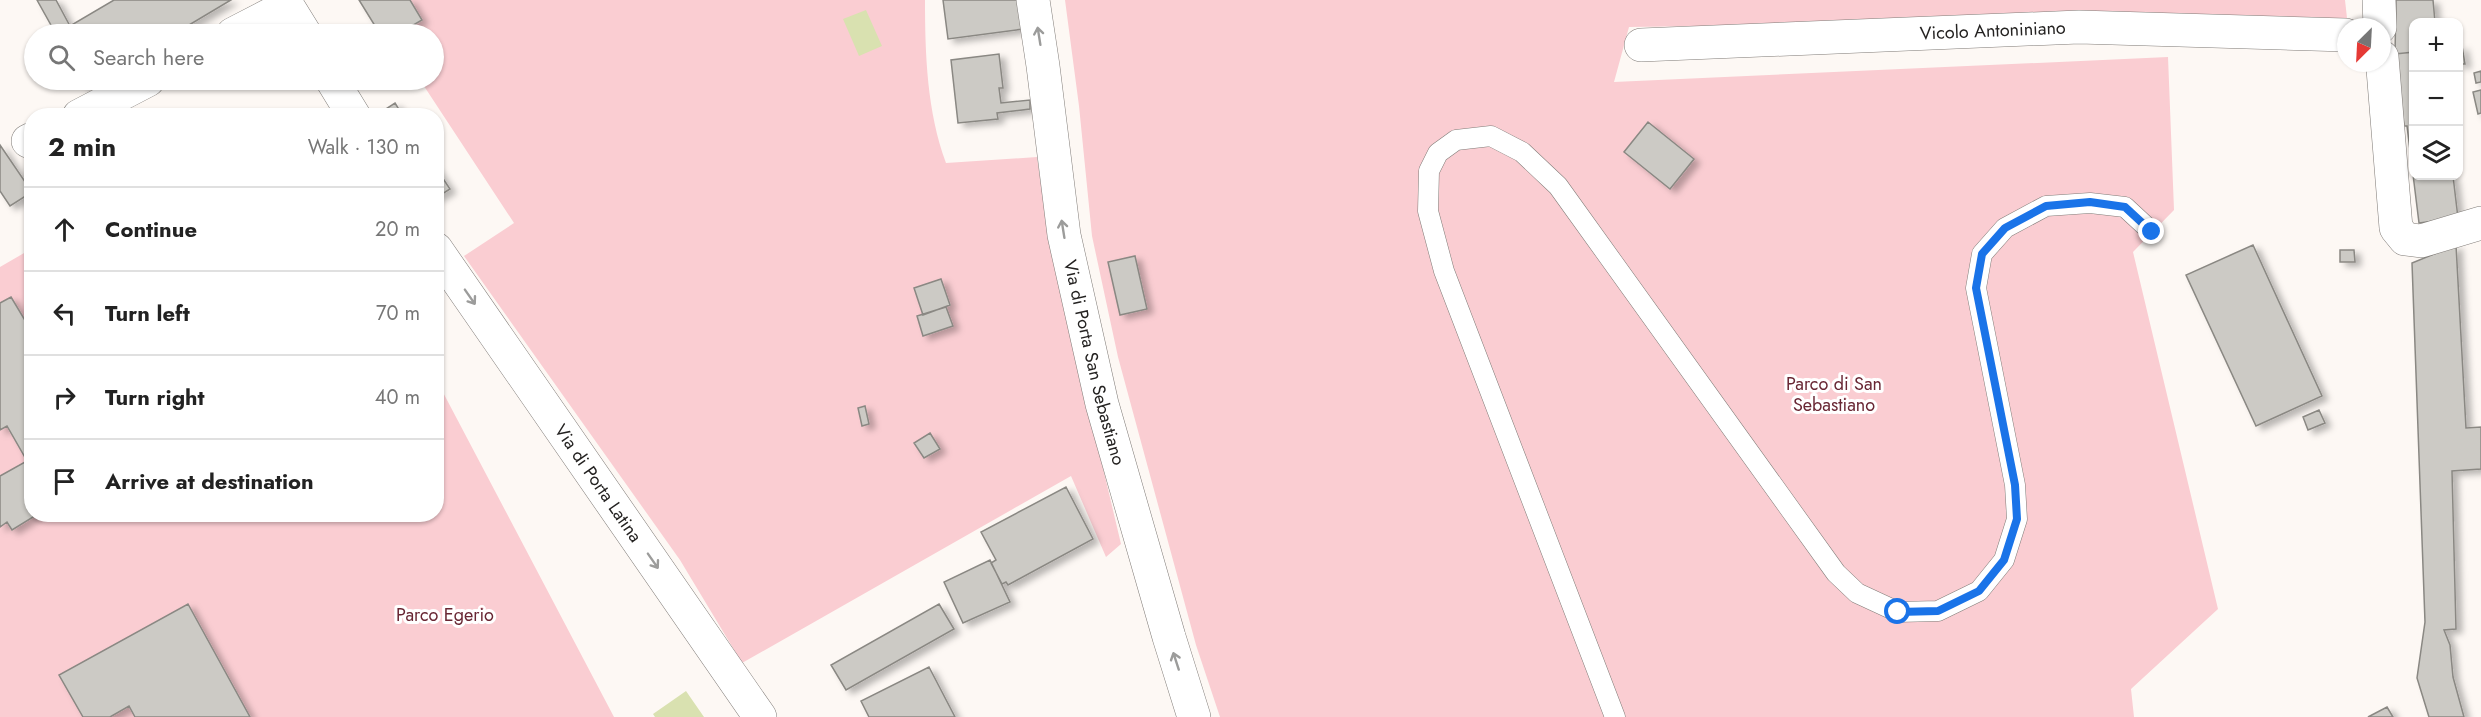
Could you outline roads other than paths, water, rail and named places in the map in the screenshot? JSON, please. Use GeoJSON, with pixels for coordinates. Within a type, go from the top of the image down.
{"type":"FeatureCollection","features":[{"type":"Feature","properties":{"kind":"street","name":"Via di Porta San Sebastiano"},"geometry":{"type":"LineString","coordinates":[[1033,0],[1064,235],[1102,404],[1165,626],[1194,717]]}},
{"type":"Feature","properties":{"kind":"street"},"geometry":{"type":"LineString","coordinates":[[2379,0],[2380,18]]}},
{"type":"Feature","properties":{"kind":"street"},"geometry":{"type":"LineString","coordinates":[[250,24],[286,3],[298,24]]}},
{"type":"Feature","properties":{"kind":"street","name":"Vicolo Antoniniano"},"geometry":{"type":"LineString","coordinates":[[1641,45],[2079,27],[2337,35]]}},
{"type":"Feature","properties":{"kind":"street"},"geometry":{"type":"LineString","coordinates":[[2383,72],[2396,228],[2405,239],[2421,241],[2481,223]]}},
{"type":"Feature","properties":{"kind":"street"},"geometry":{"type":"LineString","coordinates":[[94,108],[128,90]]}},
{"type":"Feature","properties":{"kind":"street"},"geometry":{"type":"LineString","coordinates":[[338,90],[349,108]]}},
{"type":"Feature","properties":{"kind":"street","name":"Via di Porta Latina"},"geometry":{"type":"LineString","coordinates":[[444,261],[760,717]]}},
{"type":"Feature","properties":{"kind":"lane"},"geometry":{"type":"LineString","coordinates":[[1615,717],[1444,272],[1428,211],[1430,171],[1438,153],[1456,140],[1491,136],[1522,152],[1558,186],[1836,573],[1857,593],[1898,612],[1938,611],[1979,591],[2004,560],[2017,519],[2015,485],[1976,288],[1982,254],[2005,228],[2046,206],[2090,202],[2125,207],[2152,232]]}},
{"type":"Feature","properties":{"kind":"park label","name":"Parco di San Sebastiano"},"geometry":{"type":"Point","coordinates":[1834,394]}},
{"type":"Feature","properties":{"kind":"park label","name":"Parco Egerio"},"geometry":{"type":"Point","coordinates":[445,615]}}]}
